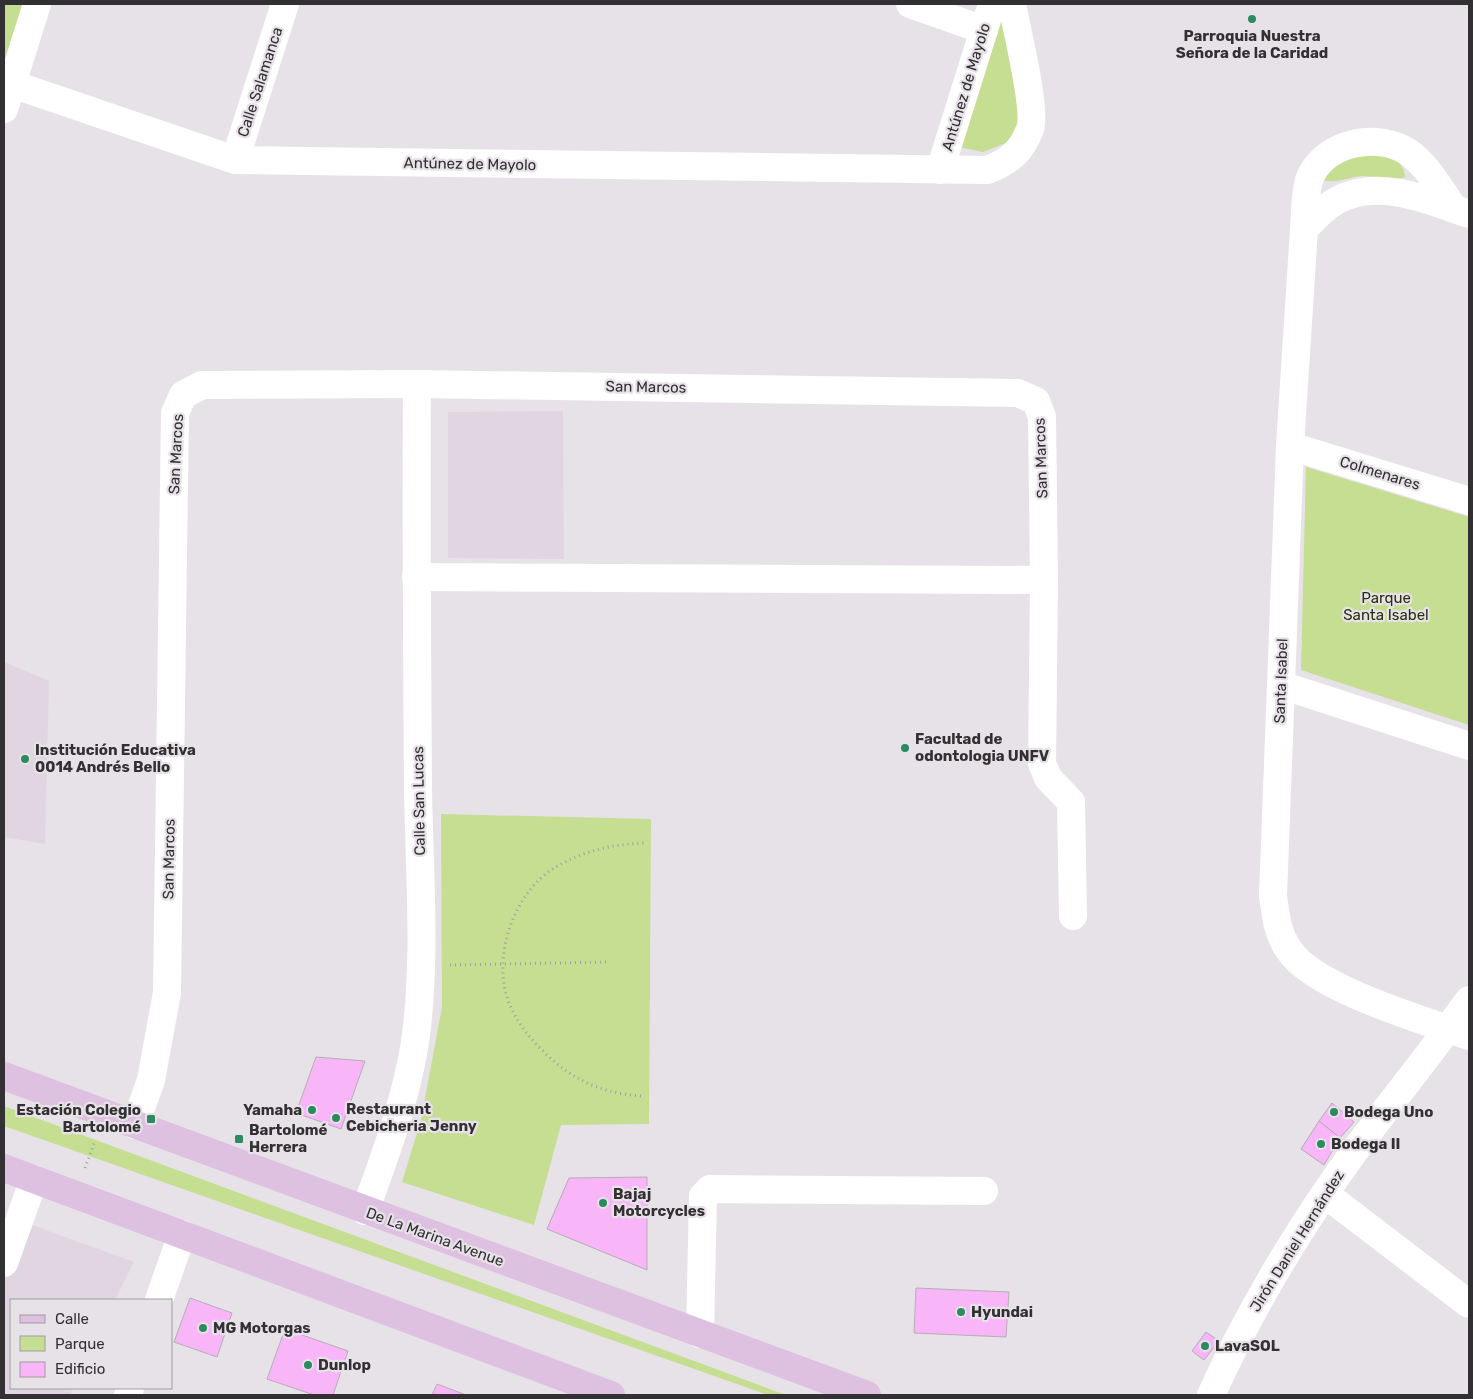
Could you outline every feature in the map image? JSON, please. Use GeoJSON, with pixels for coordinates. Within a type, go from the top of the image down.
{"type":"FeatureCollection","features":[{"type":"Feature","properties":{"kind":"main road","name":"De La Marina Avenue"},"geometry":{"type":"LineString","coordinates":[[4,1076],[867,1395]]}},
{"type":"Feature","properties":{"kind":"main road"},"geometry":{"type":"LineString","coordinates":[[4,1168],[182,1234],[564,1387],[611,1395]]}},
{"type":"Feature","properties":{"kind":"street"},"geometry":{"type":"LineString","coordinates":[[4,109],[37,4]]}},
{"type":"Feature","properties":{"kind":"street","name":"Calle Salamanca"},"geometry":{"type":"LineString","coordinates":[[235,160],[285,4]]}},
{"type":"Feature","properties":{"kind":"street"},"geometry":{"type":"LineString","coordinates":[[910,4],[984,30]]}},
{"type":"Feature","properties":{"kind":"street","name":"Antúnez de Mayolo"},"geometry":{"type":"LineString","coordinates":[[940,170],[992,4]]}},
{"type":"Feature","properties":{"kind":"street","name":"Antúnez de Mayolo"},"geometry":{"type":"LineString","coordinates":[[12,84],[235,160],[987,170],[1007,162],[1022,146],[1031,127],[1026,73],[1012,4]]}},
{"type":"Feature","properties":{"kind":"street","name":"Santa Isabel"},"geometry":{"type":"LineString","coordinates":[[1459,1032],[1336,987],[1307,970],[1289,952],[1277,929],[1274,896],[1290,446],[1304,229],[1310,177],[1322,158],[1340,147],[1364,142],[1390,145],[1408,152],[1429,172],[1462,212]]}},
{"type":"Feature","properties":{"kind":"street","name":"Santa Isabel"},"geometry":{"type":"LineString","coordinates":[[1304,229],[1326,207],[1350,194],[1378,191],[1406,194],[1462,212]]}},
{"type":"Feature","properties":{"kind":"street","name":"Calle San Lucas"},"geometry":{"type":"LineString","coordinates":[[365,1211],[382,1165],[404,1091],[415,1042],[421,966],[416,577],[417,384]]}},
{"type":"Feature","properties":{"kind":"street","name":"San Marcos"},"geometry":{"type":"LineString","coordinates":[[135,1125],[151,1080],[167,993],[175,413],[184,395],[202,385],[417,384],[1018,393],[1036,401],[1042,418],[1044,580],[1042,763],[1048,778],[1071,802],[1073,916]]}},
{"type":"Feature","properties":{"kind":"street","name":"Colmenares"},"geometry":{"type":"LineString","coordinates":[[1290,446],[1469,501]]}},
{"type":"Feature","properties":{"kind":"street"},"geometry":{"type":"LineString","coordinates":[[416,577],[1044,580]]}},
{"type":"Feature","properties":{"kind":"street"},"geometry":{"type":"LineString","coordinates":[[1281,685],[1469,746]]}},
{"type":"Feature","properties":{"kind":"street","name":"Jirón Daniel Hernández"},"geometry":{"type":"LineString","coordinates":[[1211,1395],[1236,1341],[1273,1276],[1325,1194],[1459,1032],[1469,1000]]}},
{"type":"Feature","properties":{"kind":"street"},"geometry":{"type":"LineString","coordinates":[[4,1263],[34,1179]]}},
{"type":"Feature","properties":{"kind":"street"},"geometry":{"type":"LineString","coordinates":[[700,1334],[703,1196],[710,1189],[984,1191]]}},
{"type":"Feature","properties":{"kind":"street"},"geometry":{"type":"LineString","coordinates":[[1325,1194],[1469,1304]]}},
{"type":"Feature","properties":{"kind":"street"},"geometry":{"type":"LineString","coordinates":[[159,1299],[182,1234]]}},
{"type":"Feature","properties":{"kind":"path"},"geometry":{"type":"LineString","coordinates":[[641,1096],[615,1094],[586,1083],[555,1063],[527,1035],[509,1002],[502,964],[509,927],[526,893],[554,867],[589,851],[616,844],[646,843]]}},
{"type":"Feature","properties":{"kind":"path"},"geometry":{"type":"LineString","coordinates":[[421,966],[607,962]]}},
{"type":"Feature","properties":{"kind":"path"},"geometry":{"type":"LineString","coordinates":[[84,1171],[98,1134]]}},
{"type":"Feature","properties":{"kind":"shaded area"},"geometry":{"type":"Polygon","coordinates":[[[563,411],[564,559],[448,558],[448,412],[563,411]]]}},
{"type":"Feature","properties":{"kind":"shaded area","name":"Institución Educativa 0014 Andrés Bello"},"geometry":{"type":"Polygon","coordinates":[[[4,662],[49,681],[45,844],[4,837],[4,662]]]}},
{"type":"Feature","properties":{"kind":"shaded area"},"geometry":{"type":"Polygon","coordinates":[[[4,1215],[134,1262],[116,1299],[10,1299],[10,1389],[73,1389],[70,1395],[4,1395],[4,1215]]]}},
{"type":"Feature","properties":{"kind":"green space"},"geometry":{"type":"Polygon","coordinates":[[[4,4],[26,4],[4,75],[4,4]]]}},
{"type":"Feature","properties":{"kind":"green space"},"geometry":{"type":"Polygon","coordinates":[[[997,14],[1004,16],[1022,111],[1018,127],[1008,142],[983,152],[954,146],[997,14]]]}},
{"type":"Feature","properties":{"kind":"green space"},"geometry":{"type":"Polygon","coordinates":[[[1370,149],[1398,161],[1404,170],[1405,177],[1389,179],[1362,176],[1330,181],[1320,179],[1324,163],[1370,149]]]}},
{"type":"Feature","properties":{"kind":"green space","name":"Parque Santa Isabel"},"geometry":{"type":"Polygon","coordinates":[[[1306,467],[1469,517],[1469,725],[1301,670],[1306,467]]]}},
{"type":"Feature","properties":{"kind":"green space"},"geometry":{"type":"Polygon","coordinates":[[[441,814],[651,819],[649,1124],[561,1125],[534,1225],[402,1182],[421,1120],[442,1007],[441,814]]]}},
{"type":"Feature","properties":{"kind":"green space"},"geometry":{"type":"Polygon","coordinates":[[[4,1106],[786,1395],[768,1395],[4,1126],[4,1106]]]}},
{"type":"Feature","properties":{"kind":"building"},"geometry":{"type":"Polygon","coordinates":[[[316,1057],[365,1061],[341,1129],[296,1113],[316,1057]]]}},
{"type":"Feature","properties":{"kind":"building","name":"Bodega Uno"},"geometry":{"type":"Polygon","coordinates":[[[1332,1103],[1354,1122],[1340,1138],[1319,1121],[1332,1103]]]}},
{"type":"Feature","properties":{"kind":"building","name":"Bodega II"},"geometry":{"type":"Polygon","coordinates":[[[1319,1121],[1340,1138],[1324,1165],[1301,1149],[1319,1121]]]}},
{"type":"Feature","properties":{"kind":"building","name":"Bajaj Motorcycles"},"geometry":{"type":"Polygon","coordinates":[[[647,1177],[647,1270],[547,1229],[569,1178],[647,1177]]]}},
{"type":"Feature","properties":{"kind":"building","name":"Hyundai"},"geometry":{"type":"Polygon","coordinates":[[[916,1288],[1009,1292],[1006,1337],[914,1333],[916,1288]]]}},
{"type":"Feature","properties":{"kind":"building","name":"MG Motorgas"},"geometry":{"type":"Polygon","coordinates":[[[190,1298],[232,1313],[217,1357],[174,1342],[190,1298]]]}},
{"type":"Feature","properties":{"kind":"building","name":"Dunlop"},"geometry":{"type":"Polygon","coordinates":[[[285,1329],[348,1351],[333,1395],[314,1395],[267,1379],[285,1329]]]}},
{"type":"Feature","properties":{"kind":"building","name":"LavaSOL"},"geometry":{"type":"Polygon","coordinates":[[[1206,1332],[1219,1341],[1204,1360],[1192,1351],[1206,1332]]]}},
{"type":"Feature","properties":{"kind":"building"},"geometry":{"type":"Polygon","coordinates":[[[437,1384],[466,1395],[432,1395],[437,1384]]]}},
{"type":"Feature","properties":{"kind":"place","name":"Parroquia Nuestra Señora de la Caridad"},"geometry":{"type":"Point","coordinates":[1252,19]}},
{"type":"Feature","properties":{"kind":"place","name":"Facultad de odontologia UNFV"},"geometry":{"type":"Point","coordinates":[905,748]}},
{"type":"Feature","properties":{"kind":"place","name":"Institución Educativa 0014 Andrés Bello"},"geometry":{"type":"Point","coordinates":[25,759]}},
{"type":"Feature","properties":{"kind":"place","name":"Yamaha"},"geometry":{"type":"Point","coordinates":[312,1110]}},
{"type":"Feature","properties":{"kind":"place","name":"Bodega Uno"},"geometry":{"type":"Point","coordinates":[1334,1112]}},
{"type":"Feature","properties":{"kind":"place","name":"Restaurant Cebicheria Jenny"},"geometry":{"type":"Point","coordinates":[336,1118]}},
{"type":"Feature","properties":{"kind":"place","name":"Estación Colegio Bartolomé"},"geometry":{"type":"Point","coordinates":[151,1119]}},
{"type":"Feature","properties":{"kind":"place","name":"Bartolomé Herrera"},"geometry":{"type":"Point","coordinates":[239,1139]}},
{"type":"Feature","properties":{"kind":"place","name":"Bodega II"},"geometry":{"type":"Point","coordinates":[1321,1144]}},
{"type":"Feature","properties":{"kind":"place","name":"Bajaj Motorcycles"},"geometry":{"type":"Point","coordinates":[603,1203]}},
{"type":"Feature","properties":{"kind":"place","name":"Hyundai"},"geometry":{"type":"Point","coordinates":[961,1312]}},
{"type":"Feature","properties":{"kind":"place","name":"MG Motorgas"},"geometry":{"type":"Point","coordinates":[203,1328]}},
{"type":"Feature","properties":{"kind":"place","name":"LavaSOL"},"geometry":{"type":"Point","coordinates":[1205,1346]}},
{"type":"Feature","properties":{"kind":"place","name":"Dunlop"},"geometry":{"type":"Point","coordinates":[308,1365]}}]}
